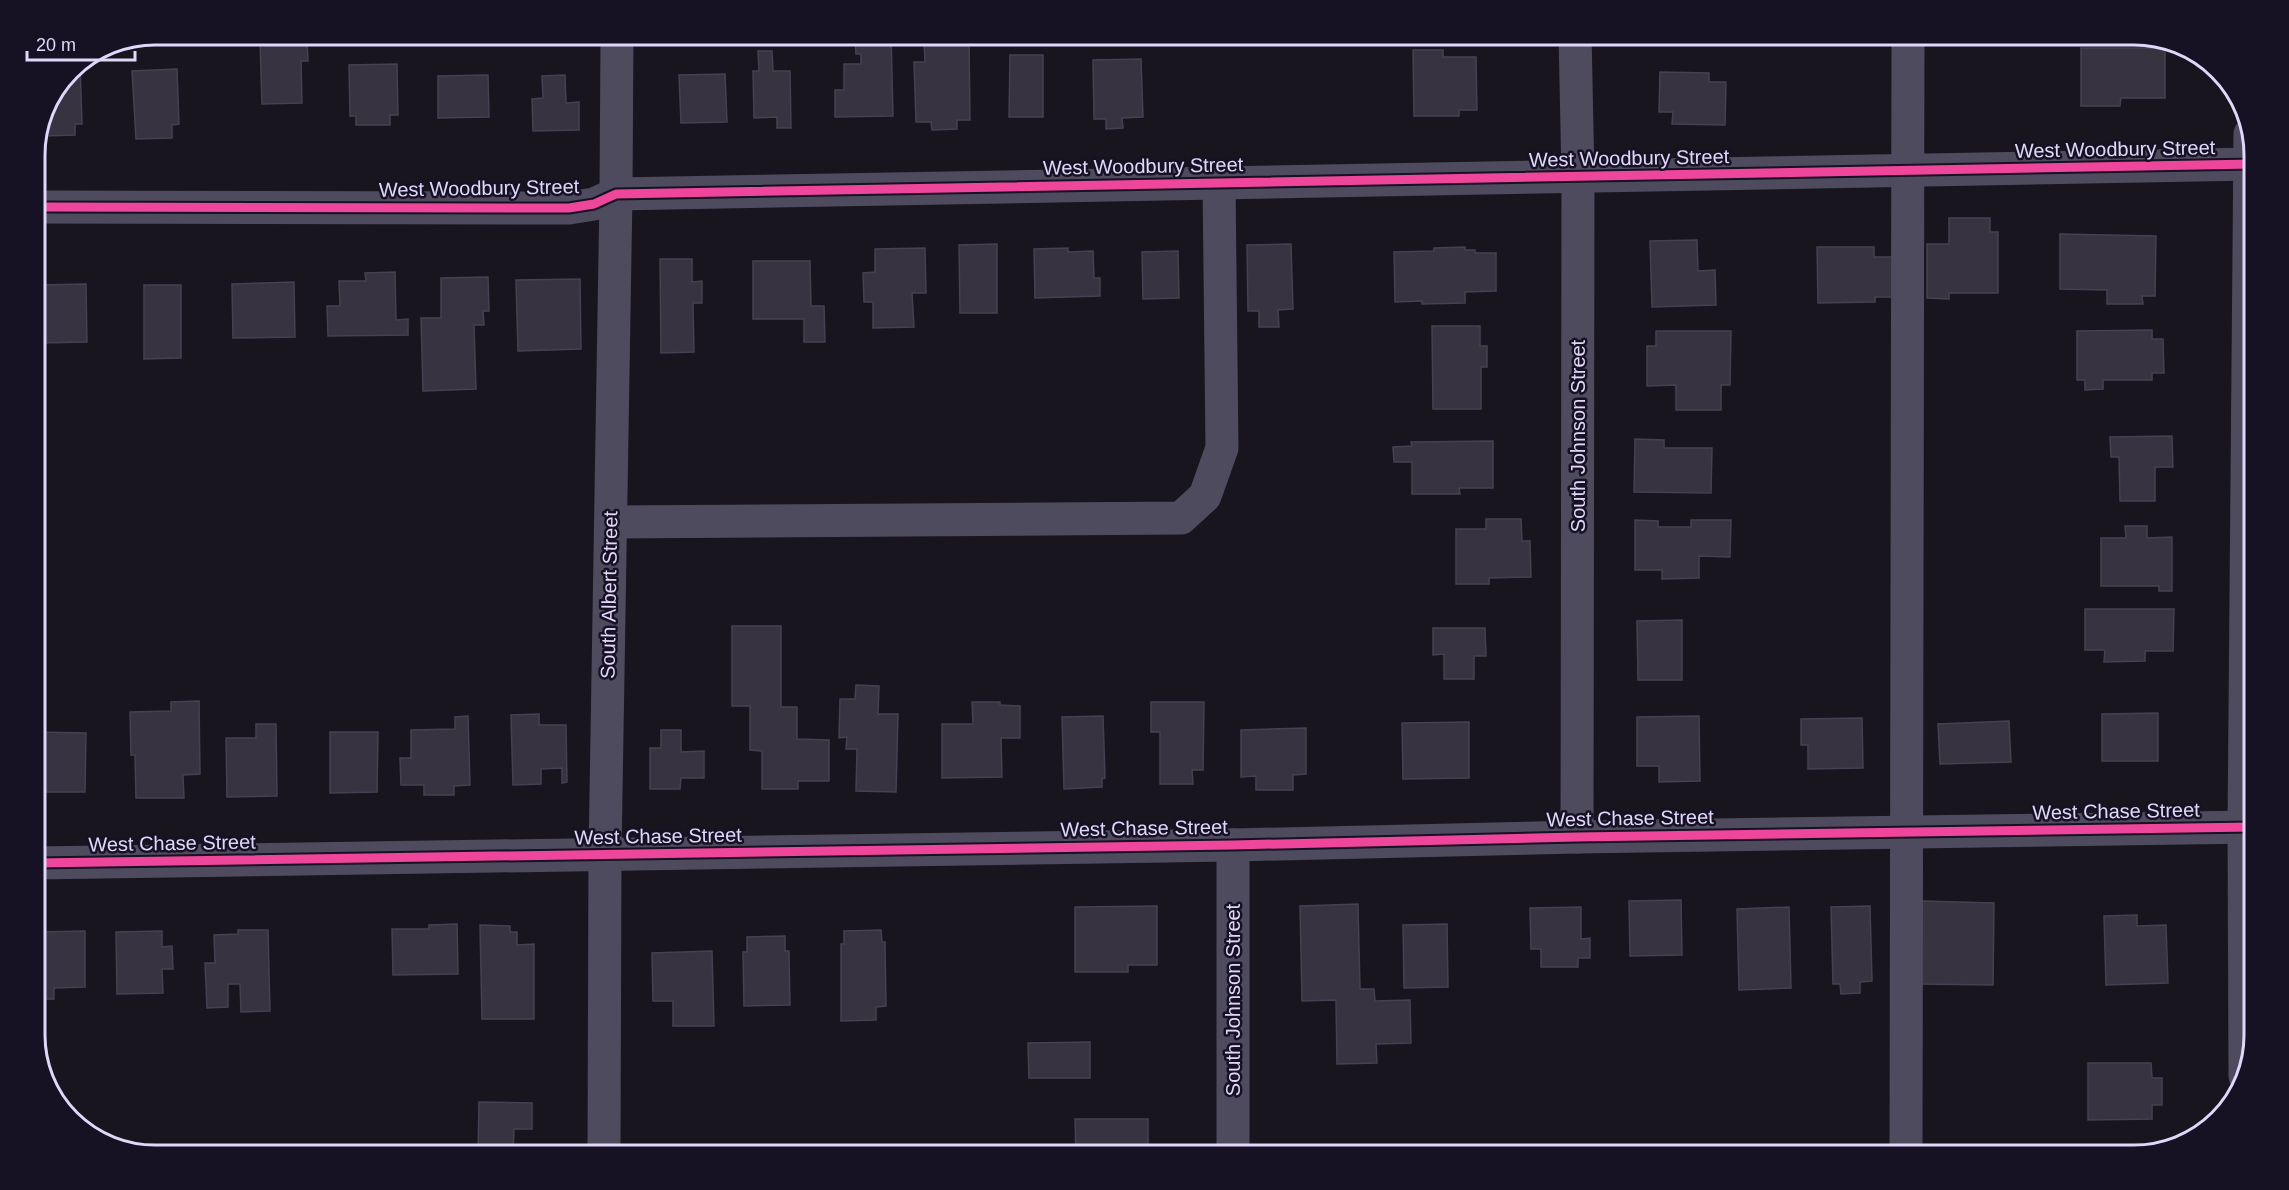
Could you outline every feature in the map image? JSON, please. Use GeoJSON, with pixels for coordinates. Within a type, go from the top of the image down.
{"type":"FeatureCollection","features":[{"type":"Feature","properties":{"kind":"street","name":"South Albert Street"},"geometry":{"type":"LineString","coordinates":[[604,1145],[605,854],[616,194],[616,45]]}},
{"type":"Feature","properties":{"kind":"street","name":"South Johnson Street"},"geometry":{"type":"LineString","coordinates":[[1575,45],[1578,177],[1577,837]]}},
{"type":"Feature","properties":{"kind":"street"},"geometry":{"type":"LineString","coordinates":[[1906,1145],[1908,45]]}},
{"type":"Feature","properties":{"kind":"street","name":"West Woodbury Street"},"geometry":{"type":"LineString","coordinates":[[45,207],[569,208],[594,204],[616,194],[1906,170],[2244,154]]}},
{"type":"Feature","properties":{"kind":"street"},"geometry":{"type":"LineString","coordinates":[[611,522],[1181,518],[1205,496],[1222,448],[1219,183]]}},
{"type":"Feature","properties":{"kind":"street","name":"West Chase Street"},"geometry":{"type":"LineString","coordinates":[[45,863],[2244,827]]}},
{"type":"Feature","properties":{"kind":"street","name":"South Johnson Street"},"geometry":{"type":"LineString","coordinates":[[1233,845],[1233,1145]]}},
{"type":"Feature","properties":{"kind":"building"},"geometry":{"type":"Polygon","coordinates":[[[260,45],[307,45],[308,61],[301,61],[302,103],[262,104],[260,45]]]}},
{"type":"Feature","properties":{"kind":"building"},"geometry":{"type":"Polygon","coordinates":[[[856,45],[891,45],[893,116],[835,117],[835,90],[844,90],[844,64],[861,64],[861,54],[856,54],[856,45]]]}},
{"type":"Feature","properties":{"kind":"building"},"geometry":{"type":"Polygon","coordinates":[[[924,45],[969,45],[970,120],[957,120],[957,129],[932,130],[931,122],[916,122],[914,62],[925,62],[924,45]]]}},
{"type":"Feature","properties":{"kind":"building"},"geometry":{"type":"Polygon","coordinates":[[[2081,48],[2165,50],[2165,98],[2121,98],[2120,106],[2081,106],[2081,48]]]}},
{"type":"Feature","properties":{"kind":"building"},"geometry":{"type":"Polygon","coordinates":[[[1413,50],[1443,50],[1443,57],[1476,57],[1477,110],[1459,110],[1459,116],[1414,116],[1413,50]]]}},
{"type":"Feature","properties":{"kind":"building"},"geometry":{"type":"Polygon","coordinates":[[[758,51],[772,51],[773,71],[790,71],[791,128],[777,128],[777,117],[754,118],[753,71],[759,71],[758,51]]]}},
{"type":"Feature","properties":{"kind":"building"},"geometry":{"type":"Polygon","coordinates":[[[1010,55],[1043,55],[1043,117],[1009,117],[1010,55]]]}},
{"type":"Feature","properties":{"kind":"building"},"geometry":{"type":"Polygon","coordinates":[[[1141,59],[1143,117],[1122,118],[1123,128],[1106,129],[1106,119],[1094,119],[1093,60],[1141,59]]]}},
{"type":"Feature","properties":{"kind":"building"},"geometry":{"type":"Polygon","coordinates":[[[397,64],[398,115],[390,115],[390,125],[356,125],[356,116],[350,116],[349,65],[397,64]]]}},
{"type":"Feature","properties":{"kind":"building"},"geometry":{"type":"Polygon","coordinates":[[[177,69],[179,124],[172,125],[172,138],[136,139],[132,71],[177,69]]]}},
{"type":"Feature","properties":{"kind":"building"},"geometry":{"type":"Polygon","coordinates":[[[1660,72],[1709,73],[1709,82],[1726,82],[1725,125],[1672,124],[1673,112],[1659,112],[1660,72]]]}},
{"type":"Feature","properties":{"kind":"building"},"geometry":{"type":"Polygon","coordinates":[[[80,74],[82,124],[75,124],[75,135],[47,136],[56,106],[80,74]]]}},
{"type":"Feature","properties":{"kind":"building"},"geometry":{"type":"Polygon","coordinates":[[[725,74],[727,122],[681,123],[679,75],[725,74]]]}},
{"type":"Feature","properties":{"kind":"building"},"geometry":{"type":"Polygon","coordinates":[[[488,75],[489,117],[438,118],[438,76],[488,75]]]}},
{"type":"Feature","properties":{"kind":"building"},"geometry":{"type":"Polygon","coordinates":[[[565,75],[566,103],[579,102],[579,130],[533,131],[532,99],[543,98],[542,76],[565,75]]]}},
{"type":"Feature","properties":{"kind":"building"},"geometry":{"type":"Polygon","coordinates":[[[1949,218],[1990,218],[1990,232],[1998,232],[1998,293],[1949,293],[1949,299],[1927,298],[1927,244],[1949,244],[1949,218]]]}},
{"type":"Feature","properties":{"kind":"building"},"geometry":{"type":"Polygon","coordinates":[[[2060,234],[2156,236],[2155,296],[2142,296],[2143,304],[2107,304],[2107,290],[2060,289],[2060,234]]]}},
{"type":"Feature","properties":{"kind":"building"},"geometry":{"type":"Polygon","coordinates":[[[1697,240],[1698,271],[1715,270],[1716,305],[1652,307],[1650,241],[1697,240]]]}},
{"type":"Feature","properties":{"kind":"building"},"geometry":{"type":"Polygon","coordinates":[[[997,244],[997,313],[960,313],[959,245],[997,244]]]}},
{"type":"Feature","properties":{"kind":"building"},"geometry":{"type":"Polygon","coordinates":[[[1291,244],[1293,309],[1278,310],[1279,327],[1259,327],[1259,311],[1248,311],[1247,245],[1291,244]]]}},
{"type":"Feature","properties":{"kind":"building"},"geometry":{"type":"Polygon","coordinates":[[[1465,247],[1465,250],[1475,250],[1475,253],[1496,253],[1496,291],[1465,292],[1465,303],[1395,302],[1394,252],[1434,251],[1434,248],[1465,247]]]}},
{"type":"Feature","properties":{"kind":"building"},"geometry":{"type":"Polygon","coordinates":[[[1817,247],[1874,247],[1874,257],[1894,257],[1894,297],[1875,297],[1875,302],[1818,303],[1817,247]]]}},
{"type":"Feature","properties":{"kind":"building"},"geometry":{"type":"Polygon","coordinates":[[[925,248],[926,293],[912,293],[914,327],[873,328],[873,302],[864,302],[863,273],[875,272],[875,249],[925,248]]]}},
{"type":"Feature","properties":{"kind":"building"},"geometry":{"type":"Polygon","coordinates":[[[1068,248],[1068,252],[1093,251],[1094,278],[1100,278],[1100,296],[1035,298],[1034,249],[1068,248]]]}},
{"type":"Feature","properties":{"kind":"building"},"geometry":{"type":"Polygon","coordinates":[[[1178,251],[1179,298],[1143,299],[1142,252],[1178,251]]]}},
{"type":"Feature","properties":{"kind":"building"},"geometry":{"type":"Polygon","coordinates":[[[660,259],[692,259],[692,282],[702,281],[702,303],[693,303],[694,352],[661,353],[660,259]]]}},
{"type":"Feature","properties":{"kind":"building"},"geometry":{"type":"Polygon","coordinates":[[[753,261],[810,261],[811,306],[824,306],[825,342],[804,342],[804,319],[753,319],[753,261]]]}},
{"type":"Feature","properties":{"kind":"building"},"geometry":{"type":"Polygon","coordinates":[[[395,272],[396,320],[408,319],[408,335],[328,336],[327,306],[340,306],[339,281],[366,281],[365,273],[395,272]]]}},
{"type":"Feature","properties":{"kind":"building"},"geometry":{"type":"Polygon","coordinates":[[[488,277],[489,311],[483,311],[484,325],[474,325],[476,389],[423,391],[421,318],[441,318],[441,278],[488,277]]]}},
{"type":"Feature","properties":{"kind":"building"},"geometry":{"type":"Polygon","coordinates":[[[580,279],[581,349],[518,351],[516,280],[580,279]]]}},
{"type":"Feature","properties":{"kind":"building"},"geometry":{"type":"Polygon","coordinates":[[[294,282],[295,337],[233,338],[232,284],[294,282]]]}},
{"type":"Feature","properties":{"kind":"building"},"geometry":{"type":"Polygon","coordinates":[[[86,284],[87,342],[45,343],[45,285],[86,284]]]}},
{"type":"Feature","properties":{"kind":"building"},"geometry":{"type":"Polygon","coordinates":[[[144,285],[181,285],[181,358],[144,359],[144,285]]]}},
{"type":"Feature","properties":{"kind":"building"},"geometry":{"type":"Polygon","coordinates":[[[1432,326],[1480,326],[1480,346],[1487,346],[1487,367],[1481,367],[1481,409],[1433,409],[1432,326]]]}},
{"type":"Feature","properties":{"kind":"building"},"geometry":{"type":"Polygon","coordinates":[[[2152,330],[2152,339],[2163,339],[2164,373],[2152,373],[2152,380],[2103,380],[2103,389],[2085,390],[2085,380],[2077,380],[2077,331],[2152,330]]]}},
{"type":"Feature","properties":{"kind":"building"},"geometry":{"type":"Polygon","coordinates":[[[1656,331],[1731,331],[1730,385],[1721,385],[1721,410],[1676,410],[1676,385],[1647,386],[1647,346],[1656,346],[1656,331]]]}},
{"type":"Feature","properties":{"kind":"building"},"geometry":{"type":"Polygon","coordinates":[[[2172,436],[2173,467],[2155,467],[2155,501],[2120,501],[2119,457],[2111,457],[2110,437],[2172,436]]]}},
{"type":"Feature","properties":{"kind":"building"},"geometry":{"type":"Polygon","coordinates":[[[1635,439],[1664,440],[1664,448],[1712,448],[1711,493],[1634,492],[1635,439]]]}},
{"type":"Feature","properties":{"kind":"building"},"geometry":{"type":"Polygon","coordinates":[[[1493,441],[1493,488],[1459,488],[1460,494],[1412,494],[1412,462],[1394,462],[1393,447],[1412,446],[1411,442],[1493,441]]]}},
{"type":"Feature","properties":{"kind":"building"},"geometry":{"type":"Polygon","coordinates":[[[1486,519],[1521,519],[1522,541],[1530,541],[1531,577],[1489,578],[1489,584],[1456,584],[1456,529],[1486,529],[1486,519]]]}},
{"type":"Feature","properties":{"kind":"building"},"geometry":{"type":"Polygon","coordinates":[[[1635,520],[1658,521],[1658,527],[1691,527],[1691,520],[1731,520],[1730,557],[1699,556],[1699,578],[1662,579],[1662,570],[1635,570],[1635,520]]]}},
{"type":"Feature","properties":{"kind":"building"},"geometry":{"type":"Polygon","coordinates":[[[2125,526],[2147,526],[2147,538],[2172,537],[2172,591],[2159,591],[2159,586],[2101,586],[2101,538],[2126,538],[2125,526]]]}},
{"type":"Feature","properties":{"kind":"building"},"geometry":{"type":"Polygon","coordinates":[[[2085,609],[2174,609],[2173,651],[2145,651],[2145,661],[2104,662],[2105,650],[2085,650],[2085,609]]]}},
{"type":"Feature","properties":{"kind":"building"},"geometry":{"type":"Polygon","coordinates":[[[1682,620],[1682,680],[1638,680],[1637,621],[1682,620]]]}},
{"type":"Feature","properties":{"kind":"building"},"geometry":{"type":"Polygon","coordinates":[[[732,626],[781,626],[781,707],[797,707],[797,739],[829,740],[829,781],[798,781],[798,789],[762,789],[762,751],[750,750],[750,706],[732,706],[732,626]]]}},
{"type":"Feature","properties":{"kind":"building"},"geometry":{"type":"Polygon","coordinates":[[[1433,628],[1485,628],[1486,656],[1474,656],[1474,679],[1444,679],[1444,654],[1433,655],[1433,628]]]}},
{"type":"Feature","properties":{"kind":"building"},"geometry":{"type":"Polygon","coordinates":[[[856,685],[879,686],[878,714],[898,714],[896,792],[856,791],[857,749],[846,749],[847,737],[839,738],[840,699],[855,699],[856,685]]]}},
{"type":"Feature","properties":{"kind":"building"},"geometry":{"type":"Polygon","coordinates":[[[199,701],[200,774],[183,775],[184,798],[136,798],[135,755],[131,755],[130,712],[171,711],[171,702],[199,701]]]}},
{"type":"Feature","properties":{"kind":"building"},"geometry":{"type":"Polygon","coordinates":[[[972,702],[1000,702],[1000,705],[1020,706],[1020,738],[1001,738],[1002,777],[942,778],[942,724],[973,724],[972,702]]]}},
{"type":"Feature","properties":{"kind":"building"},"geometry":{"type":"Polygon","coordinates":[[[1151,702],[1204,702],[1203,770],[1192,770],[1193,784],[1160,784],[1160,732],[1151,732],[1151,702]]]}},
{"type":"Feature","properties":{"kind":"building"},"geometry":{"type":"Polygon","coordinates":[[[2158,713],[2158,761],[2102,761],[2102,714],[2158,713]]]}},
{"type":"Feature","properties":{"kind":"building"},"geometry":{"type":"Polygon","coordinates":[[[539,714],[539,725],[566,725],[567,782],[562,783],[562,768],[541,769],[541,784],[513,785],[511,715],[539,714]]]}},
{"type":"Feature","properties":{"kind":"building"},"geometry":{"type":"Polygon","coordinates":[[[468,716],[470,785],[454,786],[454,795],[424,795],[424,785],[401,785],[400,758],[411,758],[411,730],[455,729],[455,717],[468,716]]]}},
{"type":"Feature","properties":{"kind":"building"},"geometry":{"type":"Polygon","coordinates":[[[1103,716],[1105,778],[1102,779],[1102,787],[1064,789],[1062,717],[1103,716]]]}},
{"type":"Feature","properties":{"kind":"building"},"geometry":{"type":"Polygon","coordinates":[[[1699,716],[1700,781],[1659,782],[1659,766],[1637,766],[1637,717],[1699,716]]]}},
{"type":"Feature","properties":{"kind":"building"},"geometry":{"type":"Polygon","coordinates":[[[1862,718],[1863,768],[1808,769],[1808,745],[1801,745],[1801,719],[1862,718]]]}},
{"type":"Feature","properties":{"kind":"building"},"geometry":{"type":"Polygon","coordinates":[[[2009,721],[2011,762],[1940,764],[1938,724],[2009,721]]]}},
{"type":"Feature","properties":{"kind":"building"},"geometry":{"type":"Polygon","coordinates":[[[1469,722],[1469,778],[1403,779],[1402,723],[1469,722]]]}},
{"type":"Feature","properties":{"kind":"building"},"geometry":{"type":"Polygon","coordinates":[[[256,724],[276,724],[277,796],[227,797],[226,738],[256,738],[256,724]]]}},
{"type":"Feature","properties":{"kind":"building"},"geometry":{"type":"Polygon","coordinates":[[[1306,728],[1306,774],[1293,775],[1293,790],[1256,790],[1256,776],[1241,777],[1241,730],[1306,728]]]}},
{"type":"Feature","properties":{"kind":"building"},"geometry":{"type":"Polygon","coordinates":[[[661,730],[681,730],[681,752],[704,751],[704,778],[681,778],[680,789],[650,789],[650,748],[661,748],[661,730]]]}},
{"type":"Feature","properties":{"kind":"building"},"geometry":{"type":"Polygon","coordinates":[[[45,732],[86,733],[85,792],[45,792],[45,732]]]}},
{"type":"Feature","properties":{"kind":"building"},"geometry":{"type":"Polygon","coordinates":[[[330,732],[378,732],[377,792],[330,793],[330,732]]]}},
{"type":"Feature","properties":{"kind":"building"},"geometry":{"type":"Polygon","coordinates":[[[1681,900],[1682,955],[1630,956],[1629,901],[1681,900]]]}},
{"type":"Feature","properties":{"kind":"building"},"geometry":{"type":"Polygon","coordinates":[[[1922,901],[1994,903],[1993,985],[1921,984],[1922,901]]]}},
{"type":"Feature","properties":{"kind":"building"},"geometry":{"type":"Polygon","coordinates":[[[1358,904],[1360,989],[1374,989],[1375,1001],[1410,1000],[1411,1043],[1376,1044],[1377,1063],[1337,1064],[1336,1000],[1302,1001],[1300,906],[1358,904]]]}},
{"type":"Feature","properties":{"kind":"building"},"geometry":{"type":"Polygon","coordinates":[[[1157,906],[1157,965],[1128,965],[1128,972],[1075,972],[1075,907],[1157,906]]]}},
{"type":"Feature","properties":{"kind":"building"},"geometry":{"type":"Polygon","coordinates":[[[1870,906],[1872,981],[1860,982],[1860,993],[1841,994],[1840,984],[1833,984],[1831,907],[1870,906]]]}},
{"type":"Feature","properties":{"kind":"building"},"geometry":{"type":"Polygon","coordinates":[[[1581,907],[1581,939],[1590,938],[1590,958],[1578,958],[1578,967],[1541,967],[1541,949],[1531,949],[1530,908],[1581,907]]]}},
{"type":"Feature","properties":{"kind":"building"},"geometry":{"type":"Polygon","coordinates":[[[1789,907],[1791,988],[1739,990],[1737,909],[1789,907]]]}},
{"type":"Feature","properties":{"kind":"building"},"geometry":{"type":"Polygon","coordinates":[[[2137,915],[2137,926],[2166,925],[2168,983],[2106,985],[2104,916],[2137,915]]]}},
{"type":"Feature","properties":{"kind":"building"},"geometry":{"type":"Polygon","coordinates":[[[457,924],[458,974],[393,975],[392,929],[429,929],[429,925],[457,924]]]}},
{"type":"Feature","properties":{"kind":"building"},"geometry":{"type":"Polygon","coordinates":[[[1447,924],[1448,987],[1404,988],[1403,925],[1447,924]]]}},
{"type":"Feature","properties":{"kind":"building"},"geometry":{"type":"Polygon","coordinates":[[[480,925],[510,926],[510,932],[517,932],[517,945],[534,944],[534,1019],[482,1019],[480,925]]]}},
{"type":"Feature","properties":{"kind":"building"},"geometry":{"type":"Polygon","coordinates":[[[238,930],[268,930],[270,1011],[241,1012],[240,984],[228,984],[228,1007],[207,1008],[205,963],[215,963],[214,935],[238,934],[238,930]]]}},
{"type":"Feature","properties":{"kind":"building"},"geometry":{"type":"Polygon","coordinates":[[[881,930],[882,942],[885,942],[886,1006],[876,1007],[876,1020],[841,1021],[841,944],[844,944],[844,931],[881,930]]]}},
{"type":"Feature","properties":{"kind":"building"},"geometry":{"type":"Polygon","coordinates":[[[85,931],[85,987],[54,988],[54,999],[45,999],[45,932],[85,931]]]}},
{"type":"Feature","properties":{"kind":"building"},"geometry":{"type":"Polygon","coordinates":[[[162,931],[162,947],[172,946],[173,969],[162,969],[163,993],[117,994],[116,932],[162,931]]]}},
{"type":"Feature","properties":{"kind":"building"},"geometry":{"type":"Polygon","coordinates":[[[785,936],[785,951],[789,951],[790,1005],[744,1006],[743,952],[747,952],[747,937],[785,936]]]}},
{"type":"Feature","properties":{"kind":"building"},"geometry":{"type":"Polygon","coordinates":[[[712,951],[714,1026],[673,1026],[673,1001],[653,1001],[652,953],[712,951]]]}},
{"type":"Feature","properties":{"kind":"building"},"geometry":{"type":"Polygon","coordinates":[[[1090,1042],[1090,1078],[1029,1078],[1028,1043],[1090,1042]]]}},
{"type":"Feature","properties":{"kind":"building"},"geometry":{"type":"Polygon","coordinates":[[[2088,1063],[2151,1063],[2152,1078],[2162,1078],[2162,1105],[2152,1105],[2152,1119],[2088,1120],[2088,1063]]]}},
{"type":"Feature","properties":{"kind":"building"},"geometry":{"type":"Polygon","coordinates":[[[479,1102],[532,1103],[532,1129],[514,1129],[513,1145],[478,1145],[479,1102]]]}},
{"type":"Feature","properties":{"kind":"building"},"geometry":{"type":"Polygon","coordinates":[[[1075,1119],[1148,1119],[1148,1145],[1076,1145],[1075,1119]]]}},
{"type":"Feature","properties":{"kind":"cycle path"},"geometry":{"type":"LineString","coordinates":[[45,207],[569,208],[594,204],[616,194],[2244,164]]}},
{"type":"Feature","properties":{"kind":"cycle path"},"geometry":{"type":"LineString","coordinates":[[45,863],[2244,827]]}}]}
